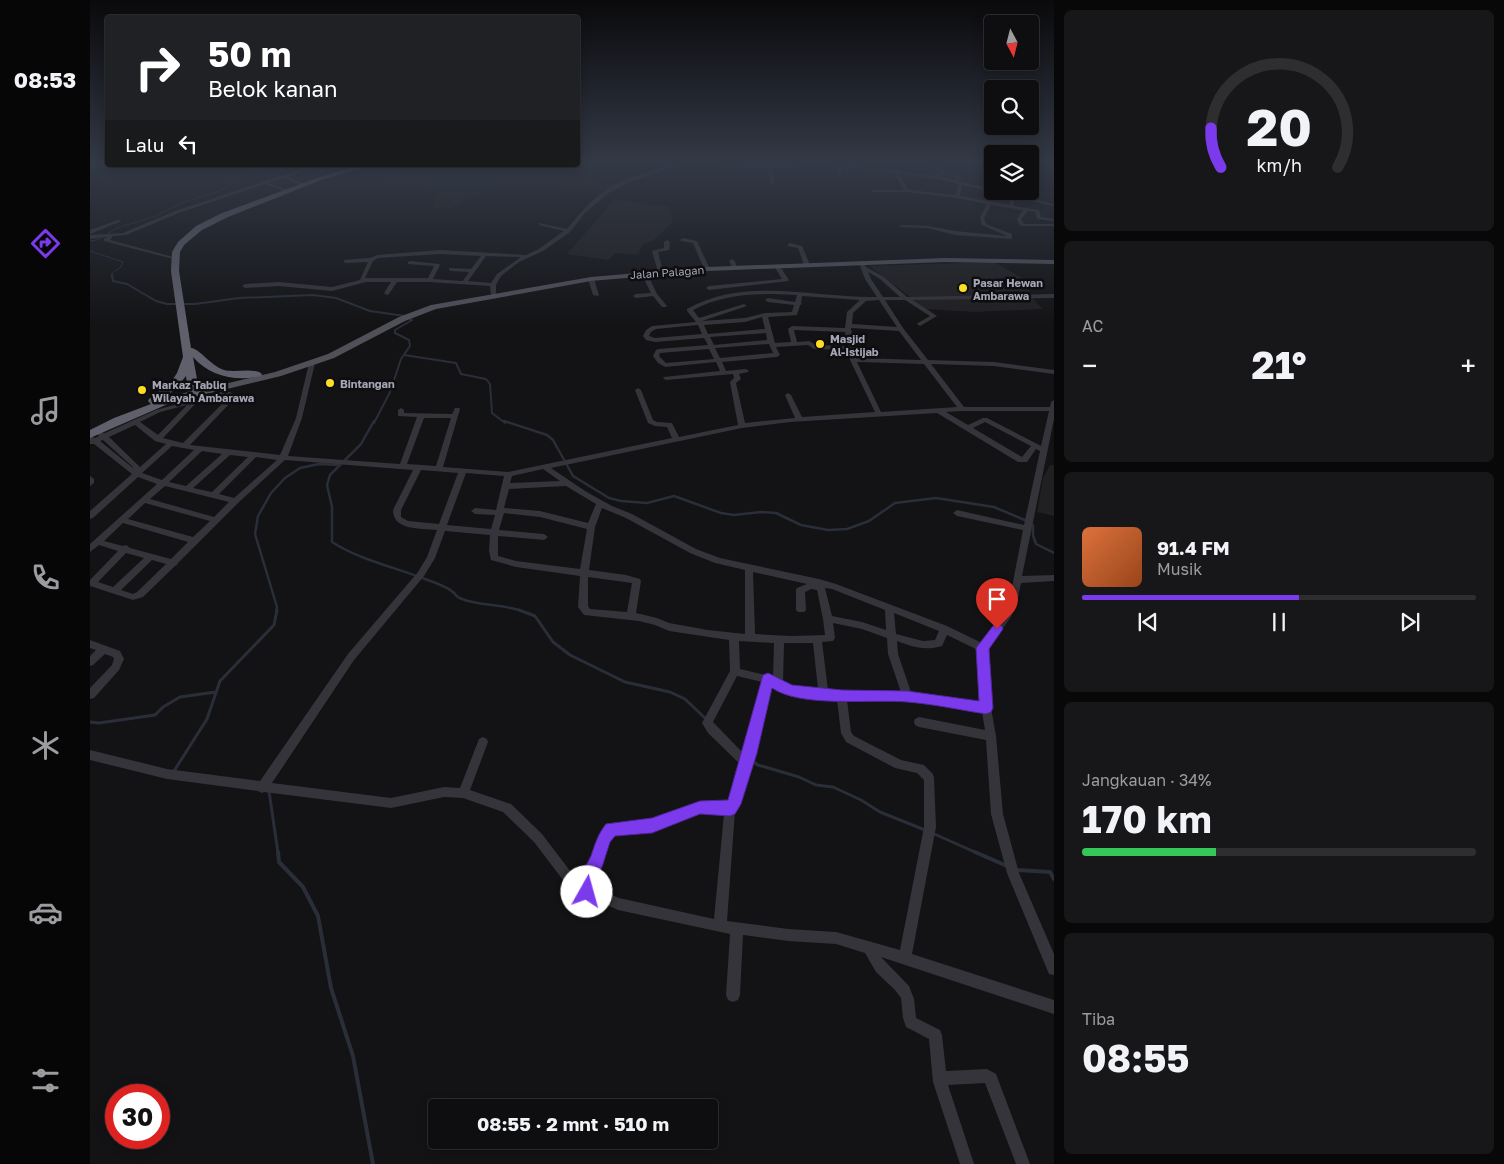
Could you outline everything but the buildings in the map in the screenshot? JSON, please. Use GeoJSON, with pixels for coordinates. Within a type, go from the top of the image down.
{"type":"FeatureCollection","features":[{"type":"Feature","properties":{"kind":"highway"},"geometry":{"type":"LineString","coordinates":[[197,392],[175,271],[175,259],[181,244],[199,228],[222,216]]}},
{"type":"Feature","properties":{"kind":"highway"},"geometry":{"type":"LineString","coordinates":[[190,351],[203,364],[213,370],[226,373],[257,374]]}},
{"type":"Feature","properties":{"kind":"highway"},"geometry":{"type":"LineString","coordinates":[[150,403],[174,386],[181,376],[190,351]]}},
{"type":"Feature","properties":{"kind":"highway","name":"Jalan Palagan"},"geometry":{"type":"LineString","coordinates":[[94,438],[111,424],[150,403],[197,392]]}},
{"type":"Feature","properties":{"kind":"highway","name":"Jalan Palagan"},"geometry":{"type":"LineString","coordinates":[[111,424],[164,402],[197,392]]}},
{"type":"Feature","properties":{"kind":"main road","name":"Jalan Palagan"},"geometry":{"type":"LineString","coordinates":[[197,392],[312,363],[351,347],[402,319],[456,302],[592,279],[734,264],[864,266],[963,260],[1054,262]]}},
{"type":"Feature","properties":{"kind":"main road","name":"Jalan Palagan"},"geometry":{"type":"LineString","coordinates":[[197,392],[257,374],[297,368]]}},
{"type":"Feature","properties":{"kind":"street"},"geometry":{"type":"LineString","coordinates":[[169,216],[106,240],[175,259]]}},
{"type":"Feature","properties":{"kind":"street"},"geometry":{"type":"LineString","coordinates":[[494,295],[493,285],[499,275],[525,256],[540,250],[568,231],[580,216]]}},
{"type":"Feature","properties":{"kind":"street"},"geometry":{"type":"LineString","coordinates":[[902,226],[928,227],[954,233],[1010,238],[1010,235],[1006,232],[984,225],[983,216]]}},
{"type":"Feature","properties":{"kind":"street"},"geometry":{"type":"LineString","coordinates":[[1021,216],[1019,219],[1022,224],[1054,225]]}},
{"type":"Feature","properties":{"kind":"street"},"geometry":{"type":"LineString","coordinates":[[1039,216],[1040,219],[1054,220]]}},
{"type":"Feature","properties":{"kind":"street"},"geometry":{"type":"LineString","coordinates":[[90,232],[120,221]]}},
{"type":"Feature","properties":{"kind":"street"},"geometry":{"type":"LineString","coordinates":[[541,224],[568,231]]}},
{"type":"Feature","properties":{"kind":"street"},"geometry":{"type":"LineString","coordinates":[[90,237],[115,236]]}},
{"type":"Feature","properties":{"kind":"street"},"geometry":{"type":"LineString","coordinates":[[683,240],[695,242],[707,268]]}},
{"type":"Feature","properties":{"kind":"street"},"geometry":{"type":"LineString","coordinates":[[660,271],[655,251],[667,249],[667,242]]}},
{"type":"Feature","properties":{"kind":"street"},"geometry":{"type":"LineString","coordinates":[[790,245],[800,247],[807,265]]}},
{"type":"Feature","properties":{"kind":"street"},"geometry":{"type":"LineString","coordinates":[[346,261],[440,252],[525,256]]}},
{"type":"Feature","properties":{"kind":"street"},"geometry":{"type":"LineString","coordinates":[[466,282],[484,255]]}},
{"type":"Feature","properties":{"kind":"street"},"geometry":{"type":"LineString","coordinates":[[364,281],[362,280],[371,260]]}},
{"type":"Feature","properties":{"kind":"street"},"geometry":{"type":"LineString","coordinates":[[410,263],[437,266],[430,280]]}},
{"type":"Feature","properties":{"kind":"street"},"geometry":{"type":"LineString","coordinates":[[709,288],[786,280],[777,266]]}},
{"type":"Feature","properties":{"kind":"street"},"geometry":{"type":"LineString","coordinates":[[864,266],[882,278],[904,297],[934,316],[934,318],[920,324]]}},
{"type":"Feature","properties":{"kind":"street"},"geometry":{"type":"LineString","coordinates":[[864,266],[868,278],[901,329],[962,410]]}},
{"type":"Feature","properties":{"kind":"street"},"geometry":{"type":"LineString","coordinates":[[451,269],[472,271]]}},
{"type":"Feature","properties":{"kind":"street"},"geometry":{"type":"LineString","coordinates":[[644,273],[654,294],[664,306]]}},
{"type":"Feature","properties":{"kind":"street"},"geometry":{"type":"LineString","coordinates":[[592,279],[596,295]]}},
{"type":"Feature","properties":{"kind":"street"},"geometry":{"type":"LineString","coordinates":[[245,286],[279,284],[332,289],[364,281],[395,280],[430,280],[493,285]]}},
{"type":"Feature","properties":{"kind":"street"},"geometry":{"type":"LineString","coordinates":[[387,292],[395,280]]}},
{"type":"Feature","properties":{"kind":"street"},"geometry":{"type":"LineString","coordinates":[[719,287],[724,294]]}},
{"type":"Feature","properties":{"kind":"street"},"geometry":{"type":"LineString","coordinates":[[724,373],[699,322],[688,310],[714,300],[762,292],[864,299],[1054,296]]}},
{"type":"Feature","properties":{"kind":"street"},"geometry":{"type":"LineString","coordinates":[[636,296],[654,294]]}},
{"type":"Feature","properties":{"kind":"street"},"geometry":{"type":"LineString","coordinates":[[768,330],[650,340],[646,336],[648,331],[654,327],[795,314],[800,294]]}},
{"type":"Feature","properties":{"kind":"street"},"geometry":{"type":"LineString","coordinates":[[864,299],[850,312],[848,328],[853,360],[879,414]]}},
{"type":"Feature","properties":{"kind":"street"},"geometry":{"type":"LineString","coordinates":[[768,300],[798,304]]}},
{"type":"Feature","properties":{"kind":"street"},"geometry":{"type":"LineString","coordinates":[[699,322],[711,316],[744,306]]}},
{"type":"Feature","properties":{"kind":"street"},"geometry":{"type":"LineString","coordinates":[[711,316],[719,322]]}},
{"type":"Feature","properties":{"kind":"street"},"geometry":{"type":"LineString","coordinates":[[765,317],[768,330],[772,343],[777,358],[662,364],[656,356],[658,352],[711,347],[772,343],[794,342],[810,343],[814,347],[852,348]]}},
{"type":"Feature","properties":{"kind":"street"},"geometry":{"type":"LineString","coordinates":[[794,342],[792,328],[901,329]]}},
{"type":"Feature","properties":{"kind":"street"},"geometry":{"type":"LineString","coordinates":[[853,360],[994,364],[1054,372]]}},
{"type":"Feature","properties":{"kind":"street"},"geometry":{"type":"LineString","coordinates":[[126,548],[91,583],[133,597],[140,596],[215,520],[283,458],[299,418],[312,363]]}},
{"type":"Feature","properties":{"kind":"street"},"geometry":{"type":"LineString","coordinates":[[735,372],[738,379],[733,382],[742,426]]}},
{"type":"Feature","properties":{"kind":"street"},"geometry":{"type":"LineString","coordinates":[[666,378],[746,372]]}},
{"type":"Feature","properties":{"kind":"street"},"geometry":{"type":"LineString","coordinates":[[638,390],[650,421],[655,424],[670,425],[676,439]]}},
{"type":"Feature","properties":{"kind":"street"},"geometry":{"type":"LineString","coordinates":[[158,439],[197,392]]}},
{"type":"Feature","properties":{"kind":"street"},"geometry":{"type":"LineString","coordinates":[[184,446],[232,396],[226,393],[197,392],[136,422],[94,438],[130,470],[145,478],[235,501]]}},
{"type":"Feature","properties":{"kind":"street"},"geometry":{"type":"LineString","coordinates":[[788,395],[799,419]]}},
{"type":"Feature","properties":{"kind":"street"},"geometry":{"type":"LineString","coordinates":[[136,422],[158,439],[184,446],[227,453],[508,474],[546,468],[742,426],[799,419],[937,410],[1053,409],[1043,450],[1014,601],[1010,614],[983,648],[986,708],[991,736],[997,814],[1011,868],[1054,969]]}},
{"type":"Feature","properties":{"kind":"street"},"geometry":{"type":"LineString","coordinates":[[401,410],[400,415],[421,416],[456,412],[439,469]]}},
{"type":"Feature","properties":{"kind":"street"},"geometry":{"type":"LineString","coordinates":[[937,410],[1021,460],[1024,460],[1035,446]]}},
{"type":"Feature","properties":{"kind":"street"},"geometry":{"type":"LineString","coordinates":[[404,466],[421,416]]}},
{"type":"Feature","properties":{"kind":"street"},"geometry":{"type":"LineString","coordinates":[[968,428],[985,419],[1043,450]]}},
{"type":"Feature","properties":{"kind":"street"},"geometry":{"type":"LineString","coordinates":[[90,516],[171,443]]}},
{"type":"Feature","properties":{"kind":"street"},"geometry":{"type":"LineString","coordinates":[[90,549],[200,449]]}},
{"type":"Feature","properties":{"kind":"street"},"geometry":{"type":"LineString","coordinates":[[187,489],[227,453]]}},
{"type":"Feature","properties":{"kind":"street"},"geometry":{"type":"LineString","coordinates":[[214,495],[254,455]]}},
{"type":"Feature","properties":{"kind":"street"},"geometry":{"type":"LineString","coordinates":[[418,468],[397,510],[397,517],[400,521],[407,524],[544,537]]}},
{"type":"Feature","properties":{"kind":"street"},"geometry":{"type":"LineString","coordinates":[[546,468],[600,503],[629,516],[693,551],[718,561],[820,585],[889,607],[944,629],[983,648]]}},
{"type":"Feature","properties":{"kind":"street"},"geometry":{"type":"LineString","coordinates":[[264,785],[351,658],[419,577],[431,558],[464,471]]}},
{"type":"Feature","properties":{"kind":"street"},"geometry":{"type":"LineString","coordinates":[[508,474],[507,486],[495,532],[492,554],[494,558],[516,564],[637,581],[631,616]]}},
{"type":"Feature","properties":{"kind":"street"},"geometry":{"type":"LineString","coordinates":[[507,486],[567,483]]}},
{"type":"Feature","properties":{"kind":"street"},"geometry":{"type":"LineString","coordinates":[[143,500],[215,520]]}},
{"type":"Feature","properties":{"kind":"street"},"geometry":{"type":"LineString","coordinates":[[600,503],[591,526],[584,573],[584,610],[631,616],[655,621],[668,627],[734,636],[831,638],[820,585]]}},
{"type":"Feature","properties":{"kind":"street"},"geometry":{"type":"LineString","coordinates":[[475,512],[540,514],[591,526]]}},
{"type":"Feature","properties":{"kind":"street"},"geometry":{"type":"LineString","coordinates":[[957,513],[1028,524]]}},
{"type":"Feature","properties":{"kind":"street"},"geometry":{"type":"LineString","coordinates":[[122,520],[195,541]]}},
{"type":"Feature","properties":{"kind":"street"},"geometry":{"type":"LineString","coordinates":[[98,542],[126,548],[174,563]]}},
{"type":"Feature","properties":{"kind":"street"},"geometry":{"type":"LineString","coordinates":[[115,590],[151,556]]}},
{"type":"Feature","properties":{"kind":"street"},"geometry":{"type":"LineString","coordinates":[[750,568],[750,637]]}},
{"type":"Feature","properties":{"kind":"street"},"geometry":{"type":"LineString","coordinates":[[1017,580],[1052,580]]}},
{"type":"Feature","properties":{"kind":"street"},"geometry":{"type":"LineString","coordinates":[[801,610],[800,590],[820,585]]}},
{"type":"Feature","properties":{"kind":"street"},"geometry":{"type":"LineString","coordinates":[[889,607],[892,654],[907,696]]}},
{"type":"Feature","properties":{"kind":"street"},"geometry":{"type":"LineString","coordinates":[[828,619],[866,626],[892,637],[937,644],[944,629]]}},
{"type":"Feature","properties":{"kind":"street"},"geometry":{"type":"LineString","coordinates":[[734,636],[735,672],[731,676],[708,721],[712,730],[748,759]]}},
{"type":"Feature","properties":{"kind":"street"},"geometry":{"type":"LineString","coordinates":[[778,685],[780,638]]}},
{"type":"Feature","properties":{"kind":"street"},"geometry":{"type":"LineString","coordinates":[[817,638],[823,694]]}},
{"type":"Feature","properties":{"kind":"street"},"geometry":{"type":"LineString","coordinates":[[90,644],[116,654],[119,663],[90,696]]}},
{"type":"Feature","properties":{"kind":"street"},"geometry":{"type":"LineString","coordinates":[[90,662],[104,649]]}},
{"type":"Feature","properties":{"kind":"street"},"geometry":{"type":"LineString","coordinates":[[735,672],[768,678],[786,690],[842,696],[907,696],[986,708]]}},
{"type":"Feature","properties":{"kind":"street"},"geometry":{"type":"LineString","coordinates":[[720,926],[730,809],[738,798],[768,678]]}},
{"type":"Feature","properties":{"kind":"street"},"geometry":{"type":"LineString","coordinates":[[842,696],[846,733],[850,739],[899,765],[920,769],[926,773],[930,785],[929,833],[905,958]]}},
{"type":"Feature","properties":{"kind":"street"},"geometry":{"type":"LineString","coordinates":[[919,722],[991,736]]}},
{"type":"Feature","properties":{"kind":"street"},"geometry":{"type":"LineString","coordinates":[[463,793],[483,742]]}},
{"type":"Feature","properties":{"kind":"street"},"geometry":{"type":"LineString","coordinates":[[90,755],[167,774],[264,785],[376,802],[391,803],[444,792],[463,793],[507,808],[538,838],[570,880],[618,904],[720,926],[788,935],[836,938],[905,958],[1054,1007]]}},
{"type":"Feature","properties":{"kind":"street"},"geometry":{"type":"LineString","coordinates":[[581,887],[596,861],[604,838],[611,829],[652,825],[700,808],[730,809]]}},
{"type":"Feature","properties":{"kind":"street"},"geometry":{"type":"LineString","coordinates":[[733,995],[737,928]]}},
{"type":"Feature","properties":{"kind":"street"},"geometry":{"type":"LineString","coordinates":[[869,947],[876,963],[905,991],[909,1002],[911,1022],[935,1034],[940,1082],[966,1164]]}},
{"type":"Feature","properties":{"kind":"street"},"geometry":{"type":"LineString","coordinates":[[940,1082],[944,1078],[987,1076],[991,1079],[1022,1164]]}},
{"type":"Feature","properties":{"kind":"shaded area"},"geometry":{"type":"Polygon","coordinates":[[[600,216],[672,216],[673,221],[653,241],[643,244],[638,255],[615,253],[609,260],[567,254],[600,216]]]}},
{"type":"Feature","properties":{"kind":"shaded area","name":"Pasar Hewan Ambarawa"},"geometry":{"type":"Polygon","coordinates":[[[994,262],[1026,280],[1030,296],[1043,309],[974,312],[926,309],[869,266],[994,262]]]}},
{"type":"Feature","properties":{"kind":"shaded area"},"geometry":{"type":"Polygon","coordinates":[[[1050,465],[1054,465],[1054,516],[1037,512],[1043,478],[1050,465]]]}},
{"type":"Feature","properties":{"kind":"waterway"},"geometry":{"type":"LineString","coordinates":[[90,241],[97,240],[117,228],[154,216]]}},
{"type":"Feature","properties":{"kind":"waterway"},"geometry":{"type":"LineString","coordinates":[[90,251],[123,262],[121,267],[112,273],[111,276]]}},
{"type":"Feature","properties":{"kind":"waterway"},"geometry":{"type":"LineString","coordinates":[[112,275],[113,281],[127,284],[156,301],[167,304],[195,304],[239,298],[313,295],[336,298],[370,311],[405,316]]}},
{"type":"Feature","properties":{"kind":"waterway"},"geometry":{"type":"LineString","coordinates":[[374,423],[390,392],[401,359],[410,346],[409,340],[395,333],[395,330],[412,320],[409,318]]}},
{"type":"Feature","properties":{"kind":"waterway"},"geometry":{"type":"LineString","coordinates":[[404,355],[456,363],[461,374],[486,379],[490,384],[492,413],[505,423]]}},
{"type":"Feature","properties":{"kind":"waterway"},"geometry":{"type":"LineString","coordinates":[[374,421],[361,444],[330,475],[327,485],[332,507],[332,542],[366,558],[443,586],[460,599],[521,611]]}},
{"type":"Feature","properties":{"kind":"waterway"},"geometry":{"type":"LineString","coordinates":[[504,421],[547,435],[553,440],[573,476],[609,498],[621,501],[647,503],[674,496],[721,513],[734,515],[761,512],[776,513],[801,525],[828,530],[847,529],[869,521],[895,503],[936,498],[994,507],[1027,521]]}},
{"type":"Feature","properties":{"kind":"waterway"},"geometry":{"type":"LineString","coordinates":[[276,611],[277,607],[255,534],[258,516],[271,493],[285,478],[300,468],[319,464],[339,465]]}},
{"type":"Feature","properties":{"kind":"waterway"},"geometry":{"type":"LineString","coordinates":[[1031,524],[1033,525],[1033,535],[1036,544],[1054,553]]}},
{"type":"Feature","properties":{"kind":"waterway"},"geometry":{"type":"LineString","coordinates":[[174,771],[207,719],[220,681],[274,625],[277,610]]}},
{"type":"Feature","properties":{"kind":"waterway"},"geometry":{"type":"LineString","coordinates":[[521,611],[535,616],[553,642],[570,655],[625,682],[670,692],[685,699],[706,719]]}},
{"type":"Feature","properties":{"kind":"waterway"},"geometry":{"type":"LineString","coordinates":[[90,722],[99,723],[155,715],[163,707],[180,697],[216,692]]}},
{"type":"Feature","properties":{"kind":"waterway"},"geometry":{"type":"LineString","coordinates":[[751,760],[758,765],[799,777],[816,785],[833,787],[861,800],[880,812],[925,830]]}},
{"type":"Feature","properties":{"kind":"waterway"},"geometry":{"type":"LineString","coordinates":[[269,791],[278,853]]}},
{"type":"Feature","properties":{"kind":"waterway"},"geometry":{"type":"LineString","coordinates":[[932,833],[977,853]]}},
{"type":"Feature","properties":{"kind":"waterway"},"geometry":{"type":"LineString","coordinates":[[278,852],[279,862],[303,887],[318,916],[331,988],[353,1056],[373,1164]]}},
{"type":"Feature","properties":{"kind":"waterway"},"geometry":{"type":"LineString","coordinates":[[975,852],[1007,866]]}},
{"type":"Feature","properties":{"kind":"waterway"},"geometry":{"type":"LineString","coordinates":[[1017,870],[1050,872],[1054,879]]}},
{"type":"Feature","properties":{"kind":"place","name":"Pasar Hewan Ambarawa"},"geometry":{"type":"Point","coordinates":[963,288]}},
{"type":"Feature","properties":{"kind":"place","name":"Masjid Al-Istijab"},"geometry":{"type":"Point","coordinates":[820,344]}},
{"type":"Feature","properties":{"kind":"place","name":"Bintangan"},"geometry":{"type":"Point","coordinates":[330,383]}},
{"type":"Feature","properties":{"kind":"place","name":"Markaz Tabliq Wilayah Ambarawa"},"geometry":{"type":"Point","coordinates":[142,390]}},
{"type":"Feature","properties":{"kind":"route"},"geometry":{"type":"LineString","coordinates":[[587,892],[581,887],[596,861],[604,838],[611,829],[652,825],[700,808],[730,809],[738,798],[768,678],[785,690],[792,691],[842,696],[907,696],[986,708],[983,648],[997,629]]}}]}
